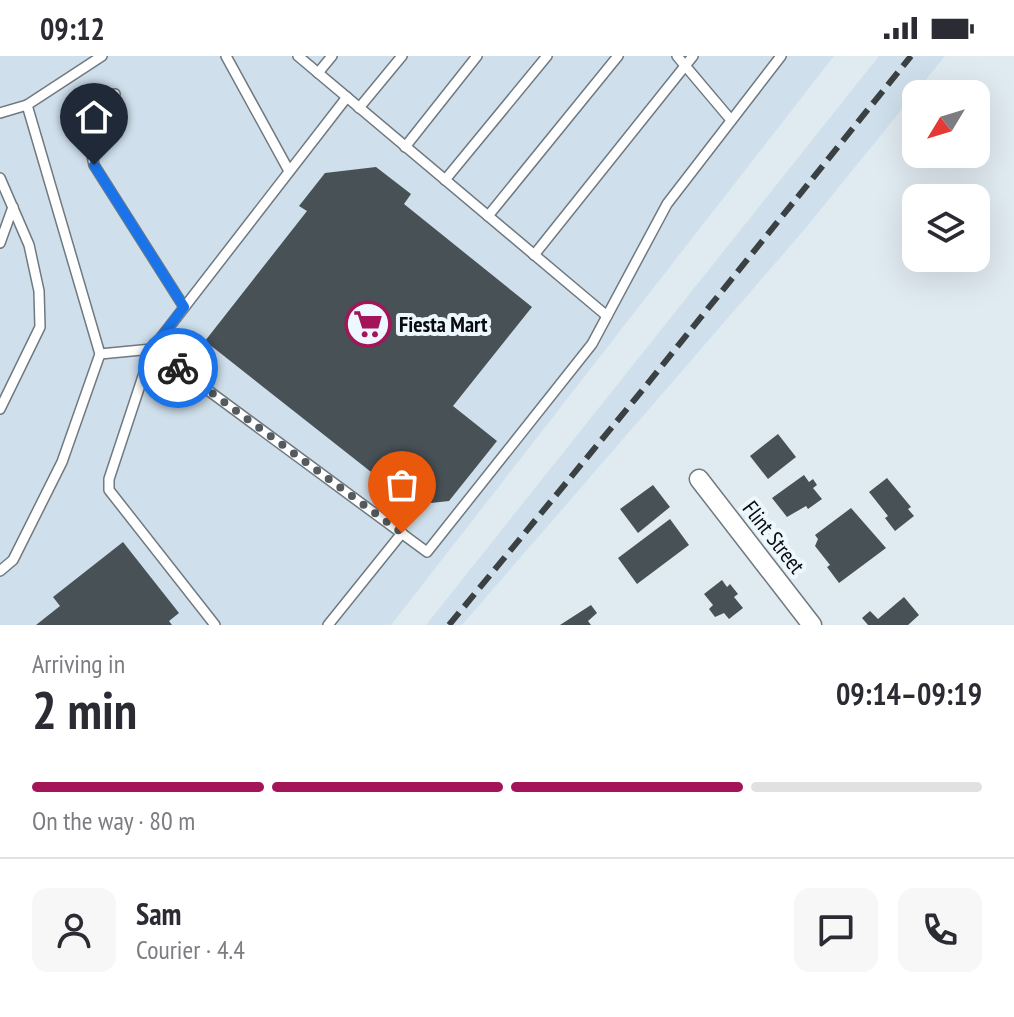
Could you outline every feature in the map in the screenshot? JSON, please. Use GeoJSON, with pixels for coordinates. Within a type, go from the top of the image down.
{"type":"FeatureCollection","features":[{"type":"Feature","properties":{"kind":"street","name":"Flint Street"},"geometry":{"type":"LineString","coordinates":[[699,479],[812,625]]}},
{"type":"Feature","properties":{"kind":"lane"},"geometry":{"type":"LineString","coordinates":[[0,113],[27,105],[102,56]]}},
{"type":"Feature","properties":{"kind":"lane"},"geometry":{"type":"LineString","coordinates":[[226,56],[289,171]]}},
{"type":"Feature","properties":{"kind":"lane"},"geometry":{"type":"LineString","coordinates":[[298,56],[607,316]]}},
{"type":"Feature","properties":{"kind":"lane"},"geometry":{"type":"LineString","coordinates":[[318,73],[332,56]]}},
{"type":"Feature","properties":{"kind":"lane"},"geometry":{"type":"LineString","coordinates":[[359,108],[402,56]]}},
{"type":"Feature","properties":{"kind":"lane"},"geometry":{"type":"LineString","coordinates":[[405,147],[477,56]]}},
{"type":"Feature","properties":{"kind":"lane"},"geometry":{"type":"LineString","coordinates":[[445,180],[547,56]]}},
{"type":"Feature","properties":{"kind":"lane"},"geometry":{"type":"LineString","coordinates":[[488,216],[618,56]]}},
{"type":"Feature","properties":{"kind":"lane"},"geometry":{"type":"LineString","coordinates":[[677,56],[731,120]]}},
{"type":"Feature","properties":{"kind":"lane"},"geometry":{"type":"LineString","coordinates":[[534,255],[693,56]]}},
{"type":"Feature","properties":{"kind":"lane"},"geometry":{"type":"LineString","coordinates":[[100,354],[152,349],[427,552],[592,344],[667,204],[781,56]]}},
{"type":"Feature","properties":{"kind":"lane"},"geometry":{"type":"LineString","coordinates":[[115,94],[85,120],[94,165],[184,307]]}},
{"type":"Feature","properties":{"kind":"lane"},"geometry":{"type":"LineString","coordinates":[[215,625],[109,490],[109,479],[152,349],[347,97]]}},
{"type":"Feature","properties":{"kind":"lane"},"geometry":{"type":"LineString","coordinates":[[0,571],[13,560],[62,462],[100,354],[27,105]]}},
{"type":"Feature","properties":{"kind":"lane"},"geometry":{"type":"LineString","coordinates":[[0,178],[29,245],[39,291],[40,327],[0,409]]}},
{"type":"Feature","properties":{"kind":"lane"},"geometry":{"type":"LineString","coordinates":[[0,243],[13,207]]}},
{"type":"Feature","properties":{"kind":"lane"},"geometry":{"type":"LineString","coordinates":[[328,625],[402,533]]}},
{"type":"Feature","properties":{"kind":"shaded area"},"geometry":{"type":"Polygon","coordinates":[[[0,56],[834,56],[391,625],[0,625],[0,56]]]}},
{"type":"Feature","properties":{"kind":"shaded area"},"geometry":{"type":"Polygon","coordinates":[[[879,56],[945,56],[926,80],[902,80],[902,109],[804,230],[462,625],[426,625],[879,56]]]}},
{"type":"Feature","properties":{"kind":"building","name":"Fiesta Mart"},"geometry":{"type":"Polygon","coordinates":[[[376,167],[411,194],[404,204],[532,307],[453,406],[497,441],[449,501],[413,505],[205,341],[307,211],[299,206],[325,173],[376,167]]]}},
{"type":"Feature","properties":{"kind":"building"},"geometry":{"type":"Polygon","coordinates":[[[778,434],[796,457],[768,479],[750,456],[778,434]]]}},
{"type":"Feature","properties":{"kind":"building"},"geometry":{"type":"Polygon","coordinates":[[[804,475],[809,482],[813,479],[817,485],[813,488],[822,499],[808,509],[806,506],[787,517],[772,498],[804,475]]]}},
{"type":"Feature","properties":{"kind":"building"},"geometry":{"type":"Polygon","coordinates":[[[887,478],[911,507],[908,509],[914,516],[895,531],[885,518],[888,516],[869,492],[887,478]]]}},
{"type":"Feature","properties":{"kind":"building"},"geometry":{"type":"Polygon","coordinates":[[[653,485],[670,507],[638,533],[620,509],[653,485]]]}},
{"type":"Feature","properties":{"kind":"building"},"geometry":{"type":"Polygon","coordinates":[[[851,508],[886,548],[839,583],[815,546],[818,539],[815,535],[851,508]]]}},
{"type":"Feature","properties":{"kind":"building"},"geometry":{"type":"Polygon","coordinates":[[[670,519],[689,545],[637,584],[618,558],[670,519]]]}},
{"type":"Feature","properties":{"kind":"building"},"geometry":{"type":"Polygon","coordinates":[[[123,542],[179,613],[169,621],[172,625],[36,625],[60,606],[53,597],[123,542]]]}},
{"type":"Feature","properties":{"kind":"building"},"geometry":{"type":"Polygon","coordinates":[[[722,580],[738,594],[734,597],[743,608],[729,619],[724,613],[715,617],[709,609],[713,605],[704,594],[722,580]]]}},
{"type":"Feature","properties":{"kind":"building"},"geometry":{"type":"Polygon","coordinates":[[[904,597],[919,615],[908,625],[868,625],[862,618],[870,611],[878,619],[904,597]]]}},
{"type":"Feature","properties":{"kind":"building"},"geometry":{"type":"Polygon","coordinates":[[[591,605],[597,613],[588,621],[591,625],[560,625],[591,605]]]}},
{"type":"Feature","properties":{"kind":"railway"},"geometry":{"type":"LineString","coordinates":[[449,625],[911,56]]}},
{"type":"Feature","properties":{"kind":"way so far"},"geometry":{"type":"LineString","coordinates":[[178,368],[402,533]]}},
{"type":"Feature","properties":{"kind":"place","name":"Fiesta Mart"},"geometry":{"type":"Point","coordinates":[368,324]}},
{"type":"Feature","properties":{"kind":"route"},"geometry":{"type":"LineString","coordinates":[[94,165],[184,307],[152,349],[178,368]]}}]}
